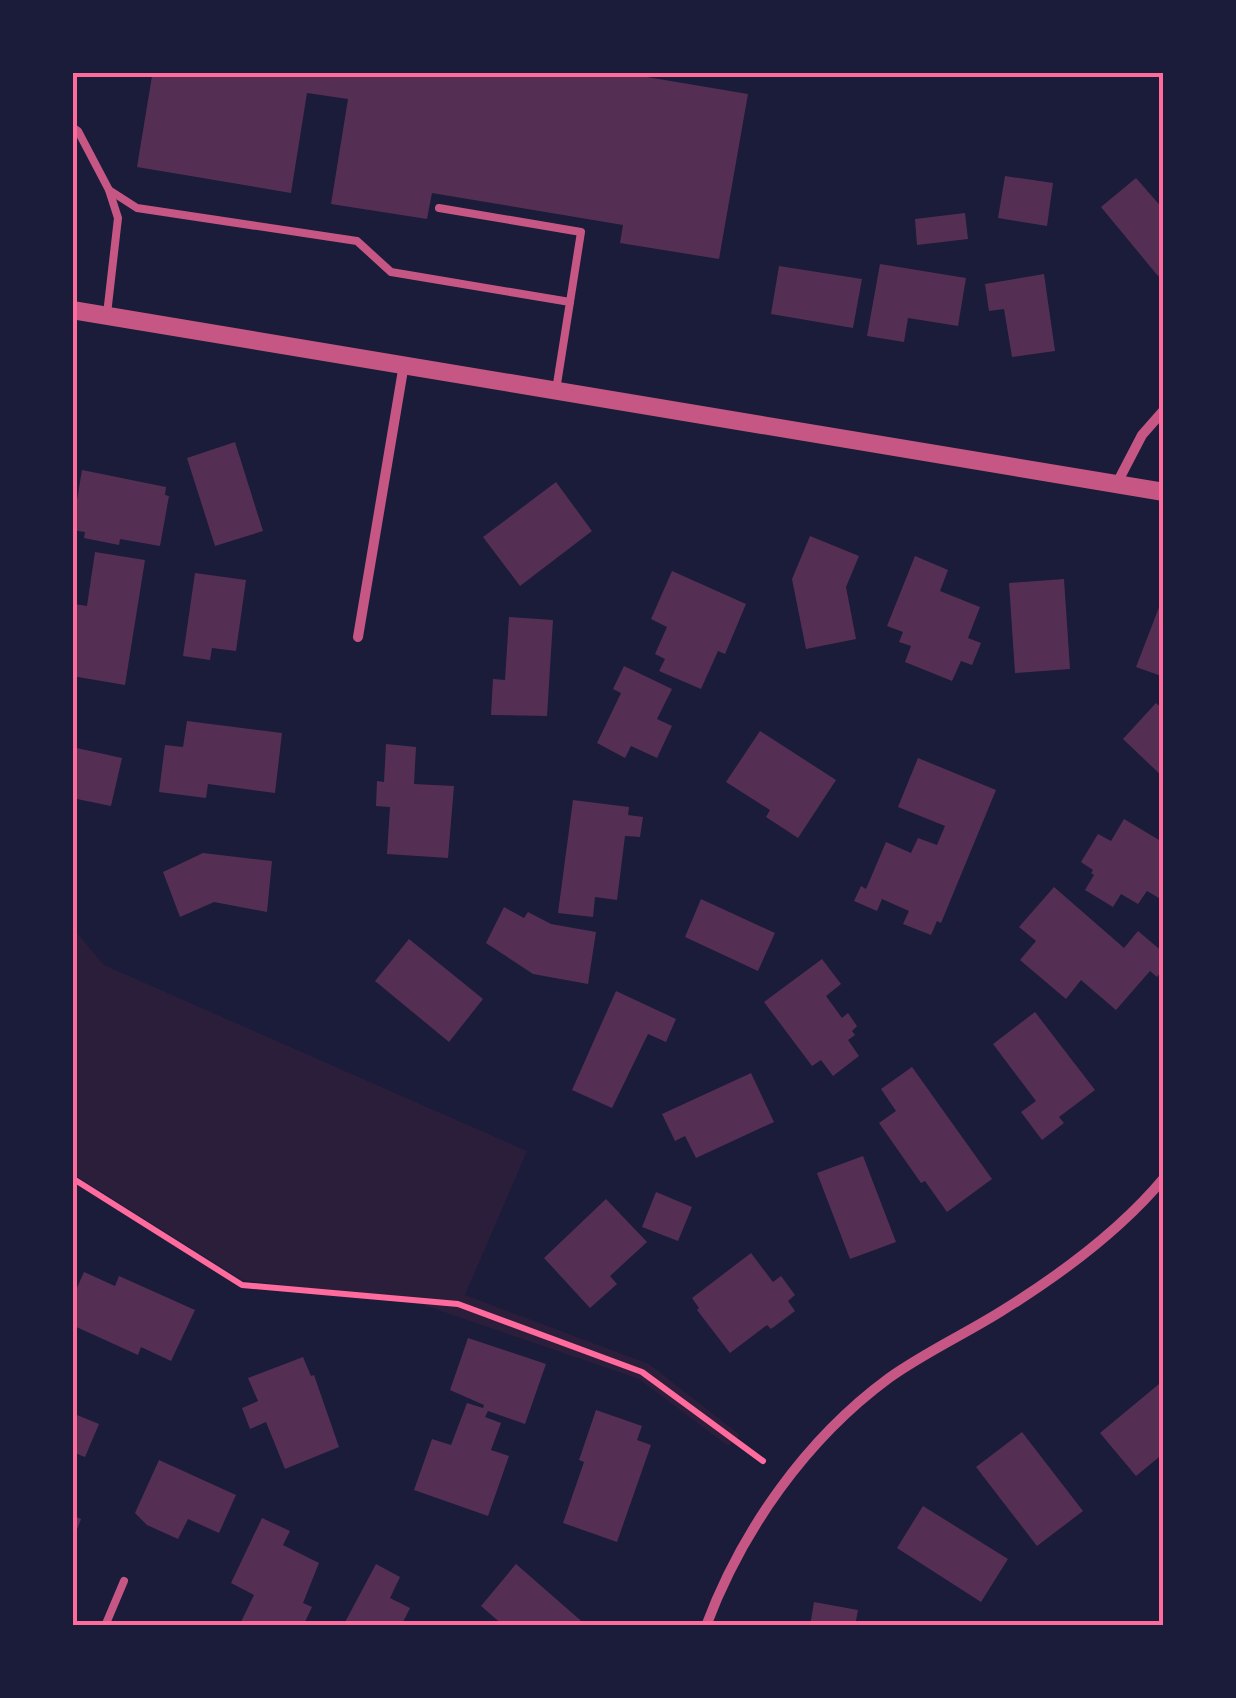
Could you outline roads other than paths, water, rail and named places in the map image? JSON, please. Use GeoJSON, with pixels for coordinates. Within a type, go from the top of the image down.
{"type":"FeatureCollection","features":[{"type":"Feature","properties":{"kind":"street"},"geometry":{"type":"LineString","coordinates":[[72,310],[1164,492]]}},
{"type":"Feature","properties":{"kind":"street"},"geometry":{"type":"LineString","coordinates":[[358,636],[404,364]]}},
{"type":"Feature","properties":{"kind":"street"},"geometry":{"type":"LineString","coordinates":[[1116,484],[1142,435],[1164,410]]}},
{"type":"Feature","properties":{"kind":"street"},"geometry":{"type":"LineString","coordinates":[[706,1626],[757,1523],[787,1478],[841,1418],[888,1379],[1060,1272],[1104,1238],[1164,1178]]}},
{"type":"Feature","properties":{"kind":"lane"},"geometry":{"type":"LineString","coordinates":[[72,127],[78,131],[110,190],[118,218],[107,316]]}},
{"type":"Feature","properties":{"kind":"lane"},"geometry":{"type":"LineString","coordinates":[[110,190],[137,208],[357,241],[391,272],[570,302]]}},
{"type":"Feature","properties":{"kind":"lane"},"geometry":{"type":"LineString","coordinates":[[439,208],[581,232],[556,390]]}},
{"type":"Feature","properties":{"kind":"lane"},"geometry":{"type":"LineString","coordinates":[[105,1626],[124,1581]]}}]}
